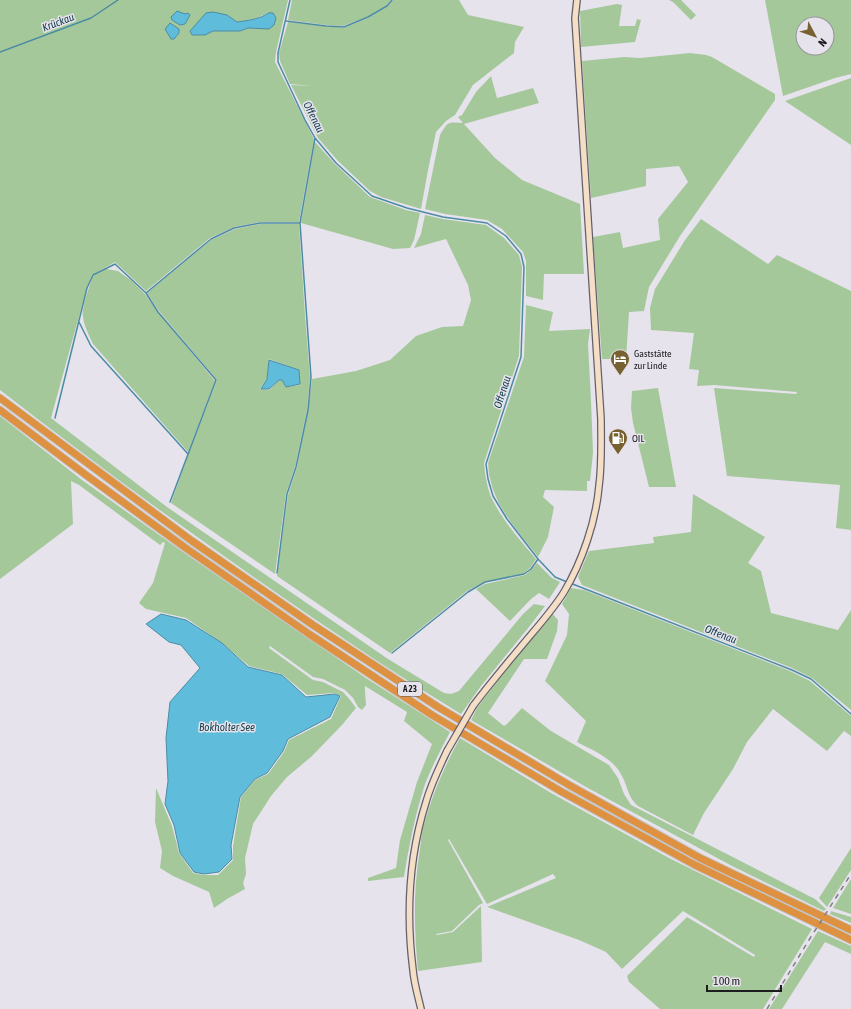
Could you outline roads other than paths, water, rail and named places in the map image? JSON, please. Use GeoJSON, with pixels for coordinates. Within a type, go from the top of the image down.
{"type":"FeatureCollection","features":[{"type":"Feature","properties":{"kind":"highway","name":"A 23"},"geometry":{"type":"LineString","coordinates":[[0,398],[192,541],[313,625],[438,707],[569,785],[700,858],[851,930]]}},
{"type":"Feature","properties":{"kind":"highway","name":"A 23"},"geometry":{"type":"LineString","coordinates":[[0,410],[187,549],[309,634],[432,715],[562,792],[695,865],[851,940]]}},
{"type":"Feature","properties":{"kind":"main road"},"geometry":{"type":"LineString","coordinates":[[421,1009],[413,972],[409,917],[410,880],[416,841],[426,801],[447,751],[473,706],[546,617],[571,578],[593,523],[599,487],[601,441],[599,395],[575,18],[577,0]]}},
{"type":"Feature","properties":{"kind":"water"},"geometry":{"type":"Polygon","coordinates":[[[177,11],[185,14],[188,13],[190,15],[185,24],[180,25],[172,20],[171,17],[177,11]]]}},
{"type":"Feature","properties":{"kind":"water"},"geometry":{"type":"Polygon","coordinates":[[[213,12],[227,15],[237,22],[255,19],[269,13],[273,13],[276,18],[274,25],[269,29],[248,28],[240,31],[213,31],[205,35],[192,35],[190,31],[206,13],[213,12]]]}},
{"type":"Feature","properties":{"kind":"water"},"geometry":{"type":"Polygon","coordinates":[[[170,23],[179,29],[179,33],[174,39],[171,39],[165,29],[170,23]]]}},
{"type":"Feature","properties":{"kind":"water"},"geometry":{"type":"Polygon","coordinates":[[[269,360],[299,370],[300,384],[286,387],[282,380],[279,380],[269,389],[261,389],[267,379],[269,360]]]}},
{"type":"Feature","properties":{"kind":"water","name":"Bokholter See"},"geometry":{"type":"Polygon","coordinates":[[[161,614],[186,620],[222,643],[248,667],[282,675],[306,697],[335,694],[340,696],[330,717],[288,739],[283,751],[267,773],[255,779],[240,797],[231,845],[232,859],[219,872],[204,874],[194,872],[180,853],[174,825],[165,804],[168,781],[166,738],[170,702],[200,668],[181,645],[169,642],[146,624],[161,614]]]}},
{"type":"Feature","properties":{"kind":"waterway","name":"Krückau"},"geometry":{"type":"LineString","coordinates":[[0,52],[91,18],[118,0]]}},
{"type":"Feature","properties":{"kind":"waterway","name":"Offenau"},"geometry":{"type":"LineString","coordinates":[[290,0],[278,53],[278,62],[315,138],[336,163],[372,196],[407,208],[443,217],[487,223],[506,236],[521,254],[524,267],[521,357],[486,464],[488,479],[493,496],[507,519],[538,559],[555,577],[567,582]]}},
{"type":"Feature","properties":{"kind":"waterway"},"geometry":{"type":"LineString","coordinates":[[286,21],[344,27],[368,17],[387,6],[392,0]]}},
{"type":"Feature","properties":{"kind":"waterway"},"geometry":{"type":"LineString","coordinates":[[277,573],[287,494],[296,467],[308,410],[311,377],[300,223],[315,138]]}},
{"type":"Feature","properties":{"kind":"waterway"},"geometry":{"type":"LineString","coordinates":[[55,418],[87,288],[93,275],[115,264],[146,293],[211,239],[234,228],[260,223],[300,223]]}},
{"type":"Feature","properties":{"kind":"waterway"},"geometry":{"type":"LineString","coordinates":[[146,293],[158,312],[216,380],[170,502]]}},
{"type":"Feature","properties":{"kind":"waterway"},"geometry":{"type":"LineString","coordinates":[[79,322],[91,346],[188,454]]}},
{"type":"Feature","properties":{"kind":"waterway"},"geometry":{"type":"LineString","coordinates":[[392,653],[468,592],[485,582],[524,574],[531,569],[538,559]]}},
{"type":"Feature","properties":{"kind":"waterway","name":"Offenau"},"geometry":{"type":"LineString","coordinates":[[570,583],[792,670],[811,679],[851,714]]}},
{"type":"Feature","properties":{"kind":"railway"},"geometry":{"type":"LineString","coordinates":[[767,1009],[851,874]]}},
{"type":"Feature","properties":{"kind":"place","name":"Gaststätte zur Linde"},"geometry":{"type":"Point","coordinates":[620,376]}},
{"type":"Feature","properties":{"kind":"place","name":"OIL"},"geometry":{"type":"Point","coordinates":[618,455]}}]}
